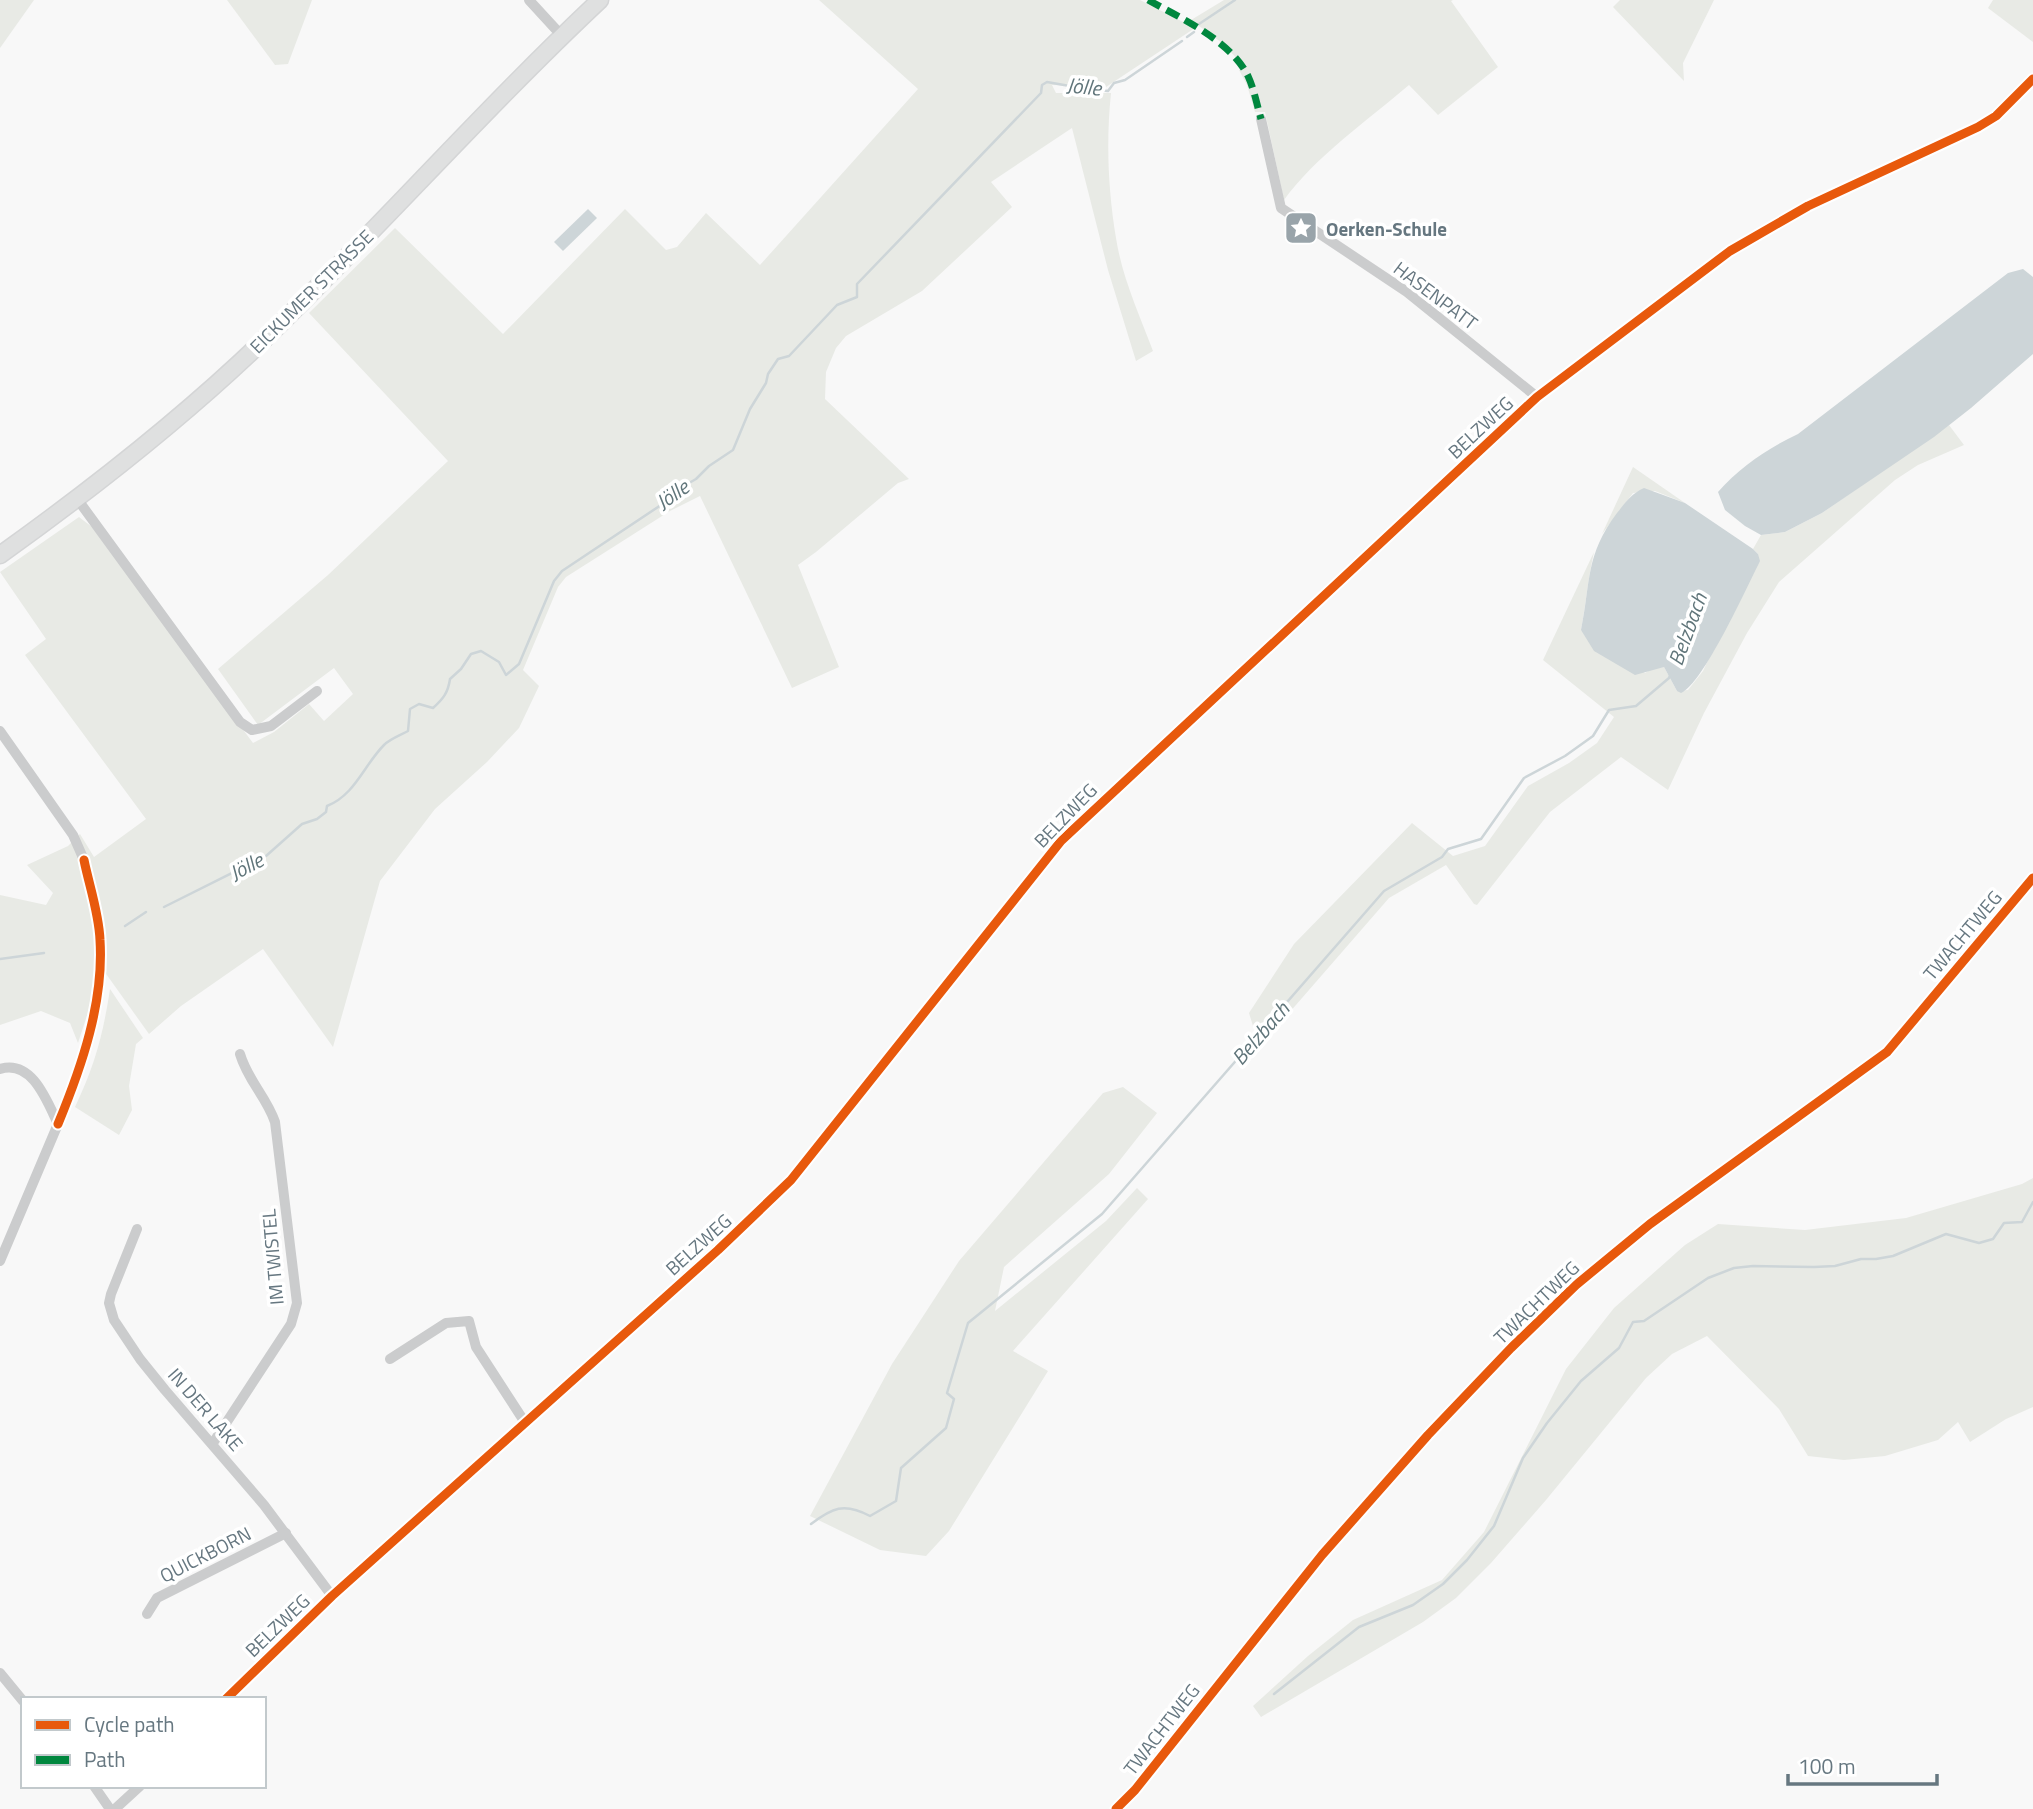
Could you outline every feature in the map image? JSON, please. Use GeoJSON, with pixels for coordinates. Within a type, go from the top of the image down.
{"type":"FeatureCollection","features":[{"type":"Feature","properties":{"kind":"main road","name":"EICKUMER STRASSE"},"geometry":{"type":"LineString","coordinates":[[0,555],[78,499],[180,417],[270,334],[600,0]]}},
{"type":"Feature","properties":{"kind":"street"},"geometry":{"type":"LineString","coordinates":[[529,0],[562,36]]}},
{"type":"Feature","properties":{"kind":"street","name":"BELZWEG"},"geometry":{"type":"LineString","coordinates":[[228,1697],[332,1596],[718,1250],[791,1180],[1045,861],[1083,819],[1537,397],[1730,251],[1808,206],[1978,127],[1996,116],[2033,79]]}},
{"type":"Feature","properties":{"kind":"street","name":"HASENPATT"},"geometry":{"type":"LineString","coordinates":[[1261,119],[1281,208],[1407,292],[1537,397]]}},
{"type":"Feature","properties":{"kind":"street"},"geometry":{"type":"LineString","coordinates":[[78,499],[240,722],[252,730],[271,726],[317,691]]}},
{"type":"Feature","properties":{"kind":"street"},"geometry":{"type":"LineString","coordinates":[[0,731],[73,835],[84,860]]}},
{"type":"Feature","properties":{"kind":"street","name":"TWACHTWEG"},"geometry":{"type":"LineString","coordinates":[[1116,1809],[1135,1790],[1322,1555],[1428,1435],[1511,1349],[1576,1285],[1650,1224],[1886,1052],[2033,877]]}},
{"type":"Feature","properties":{"kind":"street","name":"IM TWISTEL"},"geometry":{"type":"LineString","coordinates":[[213,1444],[291,1324],[297,1303],[275,1122],[270,1108],[246,1073],[240,1054]]}},
{"type":"Feature","properties":{"kind":"street"},"geometry":{"type":"LineString","coordinates":[[0,1069],[12,1068],[30,1075],[58,1124],[0,1261]]}},
{"type":"Feature","properties":{"kind":"street"},"geometry":{"type":"LineString","coordinates":[[0,1225],[12,1230]]}},
{"type":"Feature","properties":{"kind":"street","name":"IN DER LAKE"},"geometry":{"type":"LineString","coordinates":[[137,1229],[111,1294],[110,1311],[140,1359],[164,1390],[213,1444],[286,1533],[332,1596]]}},
{"type":"Feature","properties":{"kind":"street"},"geometry":{"type":"LineString","coordinates":[[390,1360],[446,1323],[469,1321],[476,1347],[524,1422]]}},
{"type":"Feature","properties":{"kind":"street","name":"QUICKBORN"},"geometry":{"type":"LineString","coordinates":[[147,1614],[157,1598],[286,1533]]}},
{"type":"Feature","properties":{"kind":"street"},"geometry":{"type":"LineString","coordinates":[[0,1674],[21,1699]]}},
{"type":"Feature","properties":{"kind":"street"},"geometry":{"type":"LineString","coordinates":[[96,1788],[112,1809],[138,1788]]}},
{"type":"Feature","properties":{"kind":"shaded area"},"geometry":{"type":"Polygon","coordinates":[[[0,0],[34,0],[0,48],[0,0]]]}},
{"type":"Feature","properties":{"kind":"shaded area"},"geometry":{"type":"Polygon","coordinates":[[[227,0],[312,0],[288,64],[275,65],[227,0]]]}},
{"type":"Feature","properties":{"kind":"shaded area"},"geometry":{"type":"Polygon","coordinates":[[[819,0],[1140,0],[1195,28],[1106,87],[1052,85],[1056,93],[1111,93],[1109,166],[1116,238],[1127,281],[1153,351],[1136,361],[1108,270],[1072,128],[991,182],[1012,207],[922,291],[846,336],[836,348],[826,372],[825,399],[909,479],[898,483],[798,565],[839,667],[792,688],[700,496],[670,511],[566,577],[558,587],[523,670],[539,686],[519,728],[487,762],[435,809],[380,881],[333,1047],[263,949],[181,1006],[149,1034],[104,971],[97,970],[92,1000],[78,1043],[70,1023],[41,1011],[0,1025],[0,895],[46,905],[53,893],[27,865],[68,846],[80,834],[94,857],[146,819],[25,655],[46,639],[0,572],[79,517],[92,527],[253,743],[274,732],[309,704],[324,721],[353,694],[334,668],[258,725],[218,669],[328,575],[448,461],[309,313],[395,228],[503,334],[625,209],[666,250],[677,247],[706,213],[760,265],[918,89],[819,0]]]}},
{"type":"Feature","properties":{"kind":"shaded area"},"geometry":{"type":"Polygon","coordinates":[[[1224,0],[1453,0],[1451,1],[1498,67],[1438,115],[1409,85],[1326,154],[1284,200],[1265,112],[1255,112],[1247,85],[1239,70],[1244,66],[1222,43],[1191,20],[1224,0]]]}},
{"type":"Feature","properties":{"kind":"shaded area"},"geometry":{"type":"Polygon","coordinates":[[[1620,0],[1714,0],[1683,63],[1684,81],[1613,7],[1620,0]]]}},
{"type":"Feature","properties":{"kind":"shaded area"},"geometry":{"type":"Polygon","coordinates":[[[1993,0],[2033,0],[2033,42],[1988,8],[1993,0]]]}},
{"type":"Feature","properties":{"kind":"shaded area"},"geometry":{"type":"Polygon","coordinates":[[[1949,425],[1964,445],[1918,465],[1895,480],[1779,582],[1747,633],[1704,713],[1668,790],[1621,757],[1550,812],[1477,905],[1446,865],[1389,898],[1269,1036],[1253,1026],[1249,1013],[1294,944],[1412,823],[1453,856],[1485,846],[1528,786],[1569,763],[1597,743],[1614,717],[1543,660],[1594,552],[1581,630],[1645,673],[1653,668],[1664,667],[1677,691],[1688,690],[1703,671],[1758,554],[1753,549],[1761,535],[1785,532],[1822,513],[1949,425]]]}},
{"type":"Feature","properties":{"kind":"shaded area"},"geometry":{"type":"Polygon","coordinates":[[[1633,467],[1685,503],[1655,491],[1633,493],[1602,534],[1633,467]]]}},
{"type":"Feature","properties":{"kind":"shaded area"},"geometry":{"type":"Polygon","coordinates":[[[110,989],[143,1038],[136,1044],[129,1086],[132,1110],[119,1135],[75,1107],[97,1050],[110,989]]]}},
{"type":"Feature","properties":{"kind":"shaded area"},"geometry":{"type":"Polygon","coordinates":[[[1123,1087],[1157,1113],[1109,1174],[1004,1267],[995,1311],[1106,1221],[1137,1188],[1148,1199],[1013,1351],[1048,1371],[949,1531],[926,1556],[880,1550],[810,1516],[892,1364],[959,1261],[1103,1093],[1123,1087]]]}},
{"type":"Feature","properties":{"kind":"shaded area"},"geometry":{"type":"Polygon","coordinates":[[[2033,1178],[2033,1407],[2006,1419],[1970,1442],[1958,1422],[1938,1440],[1885,1456],[1844,1460],[1808,1456],[1779,1409],[1707,1336],[1672,1354],[1646,1378],[1546,1500],[1491,1563],[1456,1598],[1423,1622],[1261,1717],[1253,1706],[1353,1620],[1442,1580],[1484,1532],[1566,1369],[1614,1308],[1685,1245],[1718,1224],[1805,1230],[1906,1218],[2022,1184],[2033,1178]]]}},
{"type":"Feature","properties":{"kind":"water"},"geometry":{"type":"Polygon","coordinates":[[[588,209],[597,218],[563,251],[554,242],[588,209]]]}},
{"type":"Feature","properties":{"kind":"water"},"geometry":{"type":"Polygon","coordinates":[[[2023,269],[2033,277],[2033,354],[1971,408],[1934,437],[1822,513],[1785,532],[1761,535],[1725,510],[1718,492],[1745,466],[1798,434],[2008,273],[2023,269]]]}},
{"type":"Feature","properties":{"kind":"water"},"geometry":{"type":"Polygon","coordinates":[[[1644,488],[1685,503],[1753,549],[1760,561],[1712,654],[1690,686],[1681,693],[1677,691],[1664,667],[1635,675],[1594,651],[1581,630],[1591,569],[1599,543],[1623,505],[1644,488]]]}},
{"type":"Feature","properties":{"kind":"waterway","name":"Jölle"},"geometry":{"type":"LineString","coordinates":[[1199,24],[1235,0]]}},
{"type":"Feature","properties":{"kind":"waterway","name":"Jölle"},"geometry":{"type":"LineString","coordinates":[[1187,37],[1194,32]]}},
{"type":"Feature","properties":{"kind":"waterway","name":"Jölle"},"geometry":{"type":"LineString","coordinates":[[164,907],[266,856],[302,824],[317,819],[326,812],[327,806],[345,795],[352,787],[384,745],[408,731],[410,709],[419,704],[433,708],[440,702],[450,679],[471,654],[481,651],[499,662],[506,675],[519,664],[554,581],[562,571],[664,503],[670,494],[696,479],[709,466],[733,450],[750,409],[778,359],[789,356],[837,305],[857,297],[857,284],[1041,93],[1042,85],[1047,82],[1108,91],[1114,83],[1125,80],[1182,41]]}},
{"type":"Feature","properties":{"kind":"waterway","name":"Belzbach"},"geometry":{"type":"LineString","coordinates":[[811,1524],[825,1514],[845,1508],[870,1516],[896,1501],[901,1468],[946,1428],[954,1399],[947,1393],[968,1323],[1102,1214],[1384,891],[1442,857],[1448,849],[1481,839],[1524,778],[1565,756],[1593,736],[1609,710],[1636,706],[1669,678],[1671,673]]}},
{"type":"Feature","properties":{"kind":"waterway","name":"Jölle"},"geometry":{"type":"LineString","coordinates":[[125,926],[146,912]]}},
{"type":"Feature","properties":{"kind":"waterway","name":"Jölle"},"geometry":{"type":"LineString","coordinates":[[0,959],[44,953]]}},
{"type":"Feature","properties":{"kind":"waterway"},"geometry":{"type":"LineString","coordinates":[[1274,1694],[1359,1627],[1413,1605],[1443,1584],[1467,1560],[1494,1526],[1523,1458],[1547,1423],[1581,1381],[1619,1348],[1633,1322],[1644,1321],[1708,1278],[1734,1268],[1835,1266],[1861,1259],[1893,1256],[1946,1234],[1979,1243],[1993,1239],[2004,1223],[2022,1222],[2033,1202]]}},
{"type":"Feature","properties":{"kind":"marked path"},"geometry":{"type":"LineString","coordinates":[[1148,0],[1190,23],[1230,52],[1248,76],[1261,119]]}},
{"type":"Feature","properties":{"kind":"cycle path"},"geometry":{"type":"LineString","coordinates":[[228,1697],[332,1596],[718,1250],[791,1180],[1061,841],[1537,397],[1730,251],[1808,206],[1978,127],[1996,116],[2033,79]]}},
{"type":"Feature","properties":{"kind":"cycle path"},"geometry":{"type":"LineString","coordinates":[[58,1124],[90,1034],[99,987],[99,930],[84,860]]}},
{"type":"Feature","properties":{"kind":"cycle path"},"geometry":{"type":"LineString","coordinates":[[1116,1809],[1135,1790],[1322,1555],[1428,1435],[1511,1348],[1576,1285],[1650,1224],[1887,1052],[2033,878]]}},
{"type":"Feature","properties":{"kind":"place","name":"Oerken-Schule"},"geometry":{"type":"Point","coordinates":[1301,228]}}]}
